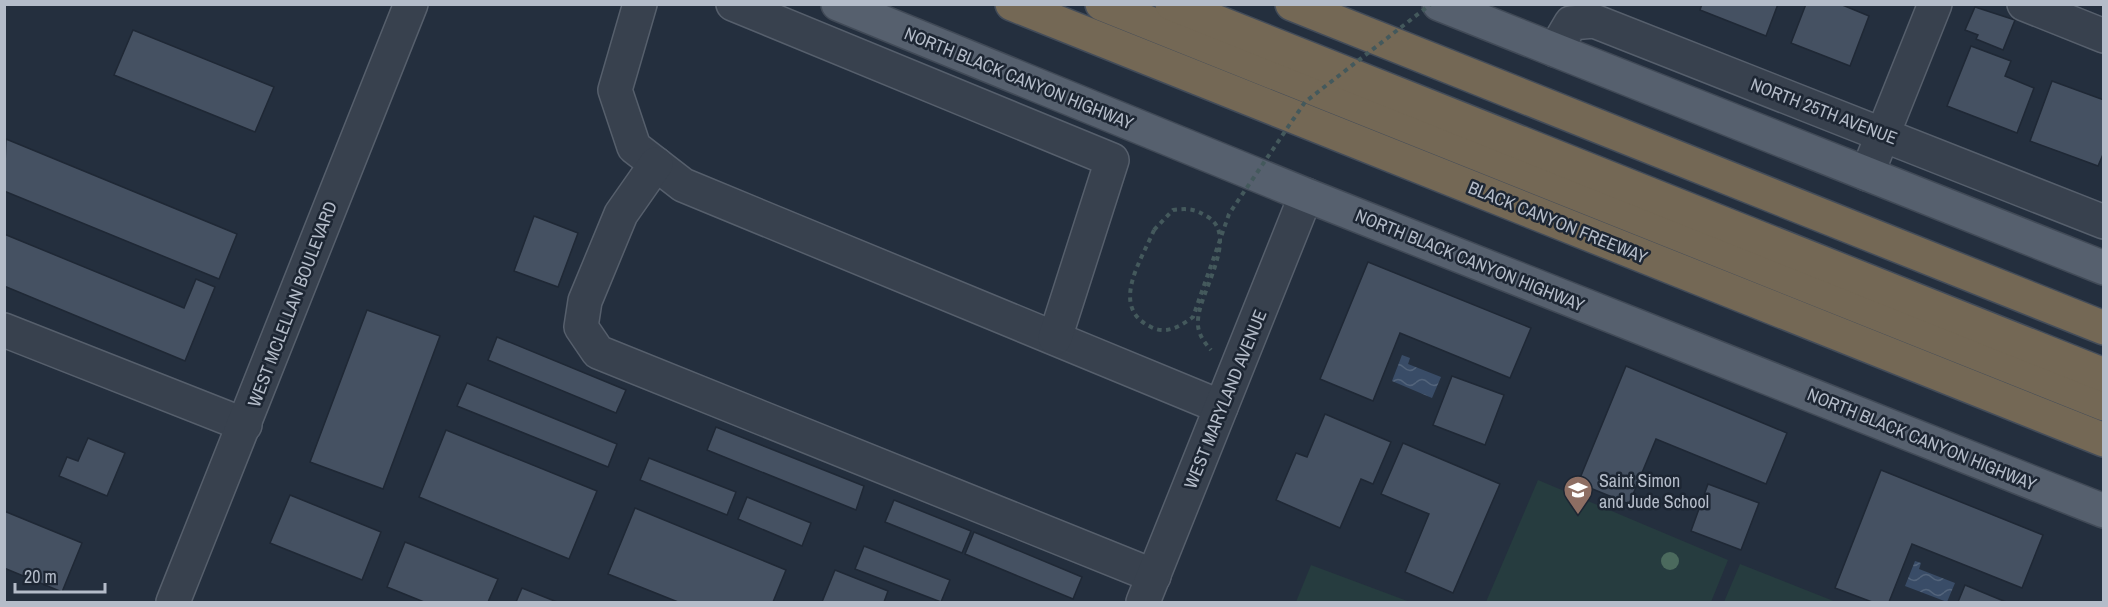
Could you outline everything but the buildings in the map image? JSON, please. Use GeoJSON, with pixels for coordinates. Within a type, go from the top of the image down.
{"type":"FeatureCollection","features":[{"type":"Feature","properties":{"kind":"highway","name":"BLACK CANYON FREEWAY"},"geometry":{"type":"LineString","coordinates":[[1012,4],[2103,440]]}},
{"type":"Feature","properties":{"kind":"highway"},"geometry":{"type":"LineString","coordinates":[[1102,4],[2103,404]]}},
{"type":"Feature","properties":{"kind":"highway"},"geometry":{"type":"LineString","coordinates":[[1172,4],[2103,375]]}},
{"type":"Feature","properties":{"kind":"highway"},"geometry":{"type":"LineString","coordinates":[[1292,4],[2103,328]]}},
{"type":"Feature","properties":{"kind":"main road","name":"NORTH BLACK CANYON HIGHWAY"},"geometry":{"type":"LineString","coordinates":[[838,4],[1306,195],[2103,511]]}},
{"type":"Feature","properties":{"kind":"main road"},"geometry":{"type":"LineString","coordinates":[[1439,4],[2103,268]]}},
{"type":"Feature","properties":{"kind":"street"},"geometry":{"type":"LineString","coordinates":[[640,4],[615,90],[634,147],[683,185],[1221,407]]}},
{"type":"Feature","properties":{"kind":"street"},"geometry":{"type":"LineString","coordinates":[[733,4],[1112,160],[1055,338]]}},
{"type":"Feature","properties":{"kind":"street"},"geometry":{"type":"LineString","coordinates":[[1867,174],[1935,4]]}},
{"type":"Feature","properties":{"kind":"street"},"geometry":{"type":"LineString","coordinates":[[2024,4],[2103,36]]}},
{"type":"Feature","properties":{"kind":"street","name":"WEST MCLELLAN BOULEVARD"},"geometry":{"type":"LineString","coordinates":[[173,603],[410,5]]}},
{"type":"Feature","properties":{"kind":"street","name":"NORTH 25TH AVENUE"},"geometry":{"type":"LineString","coordinates":[[1555,50],[1571,23],[1594,21],[2103,222]]}},
{"type":"Feature","properties":{"kind":"street"},"geometry":{"type":"LineString","coordinates":[[656,164],[621,214],[585,302],[581,327],[598,352],[1148,589]]}},
{"type":"Feature","properties":{"kind":"street","name":"WEST MARYLAND AVENUE"},"geometry":{"type":"LineString","coordinates":[[1148,589],[1306,195]]}},
{"type":"Feature","properties":{"kind":"street"},"geometry":{"type":"LineString","coordinates":[[4,330],[245,424]]}},
{"type":"Feature","properties":{"kind":"path"},"geometry":{"type":"LineString","coordinates":[[1239,363],[1211,350],[1200,335],[1197,320],[1222,241],[1214,221],[1193,208],[1173,210],[1154,230],[1130,287],[1130,306],[1137,321],[1155,329],[1179,328],[1193,317],[1229,214],[1305,102],[1431,4]]}},
{"type":"Feature","properties":{"kind":"green space","name":"Saint Simon and Jude School"},"geometry":{"type":"Polygon","coordinates":[[[1538,480],[1728,560],[1711,602],[1486,602],[1538,480]]]}},
{"type":"Feature","properties":{"kind":"green space"},"geometry":{"type":"Polygon","coordinates":[[[1740,564],[1836,602],[1724,602],[1740,564]]]}},
{"type":"Feature","properties":{"kind":"green space"},"geometry":{"type":"Polygon","coordinates":[[[1311,565],[1410,602],[1296,602],[1311,565]]]}},
{"type":"Feature","properties":{"kind":"water"},"geometry":{"type":"Polygon","coordinates":[[[1402,355],[1410,358],[1408,364],[1441,377],[1432,398],[1392,381],[1402,355]]]}},
{"type":"Feature","properties":{"kind":"water"},"geometry":{"type":"Polygon","coordinates":[[[1915,561],[1921,563],[1919,569],[1955,583],[1947,602],[1905,586],[1915,561]]]}},
{"type":"Feature","properties":{"kind":"place","name":"Saint Simon and Jude School"},"geometry":{"type":"Point","coordinates":[1578,516]}}]}
